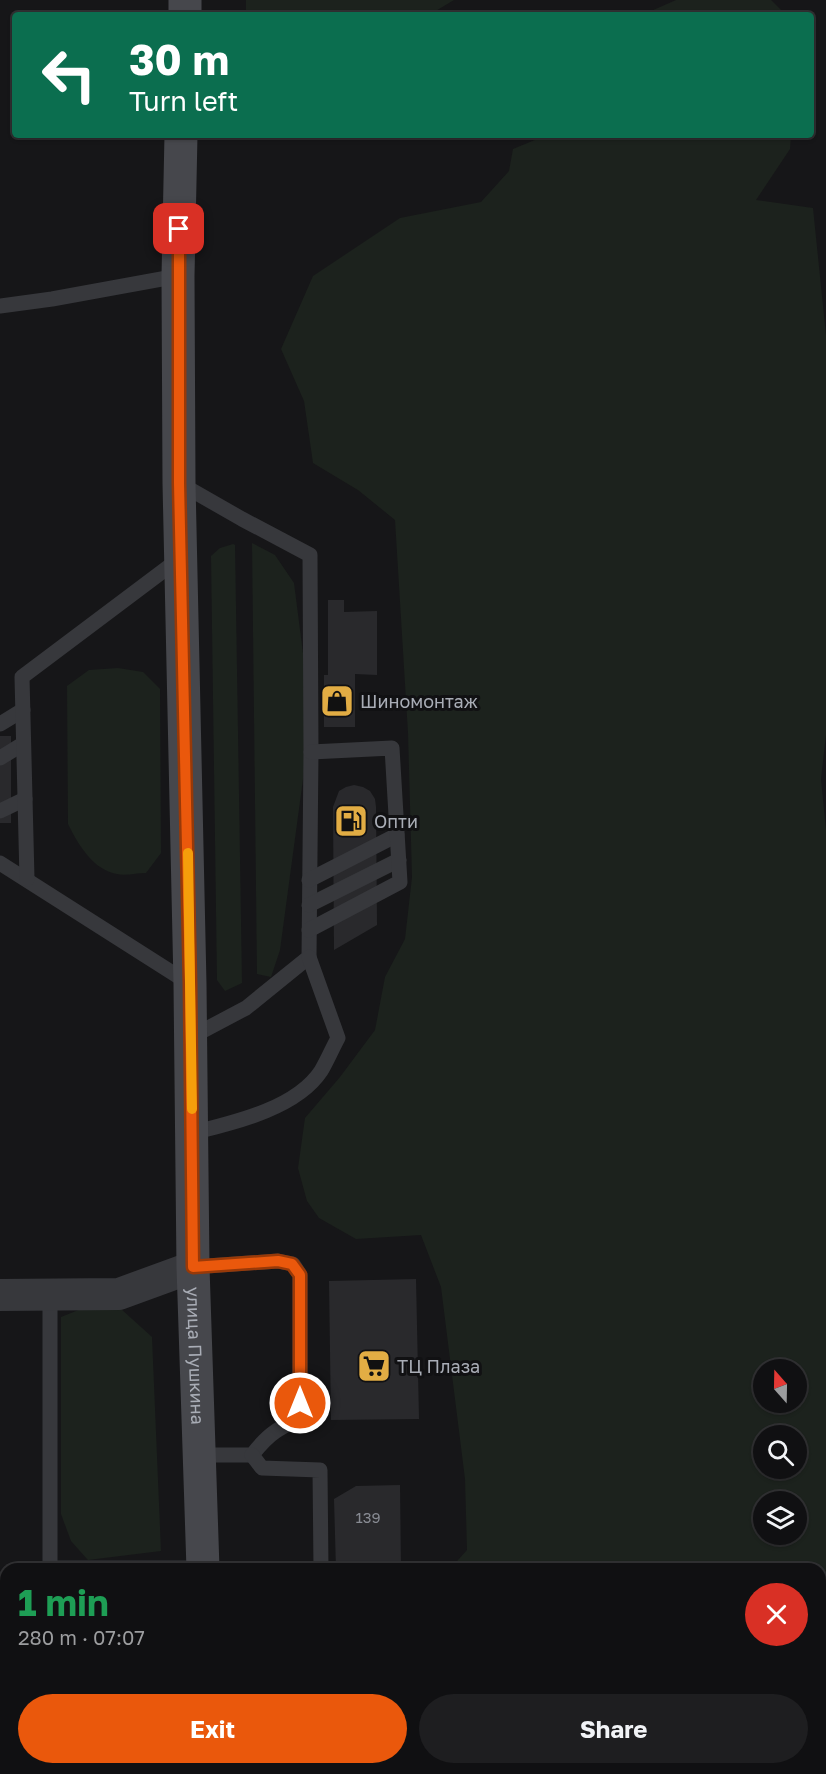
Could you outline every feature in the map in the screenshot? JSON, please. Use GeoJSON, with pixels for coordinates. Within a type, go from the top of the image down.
{"type":"FeatureCollection","features":[{"type":"Feature","properties":{"kind":"main road","name":"улица Пушкина"},"geometry":{"type":"LineString","coordinates":[[182,138],[178,276],[179,483],[191,1037],[193,1267],[203,1563]]}},
{"type":"Feature","properties":{"kind":"street"},"geometry":{"type":"LineString","coordinates":[[0,1295],[119,1294],[193,1267]]}},
{"type":"Feature","properties":{"kind":"lane"},"geometry":{"type":"LineString","coordinates":[[0,306],[178,276]]}},
{"type":"Feature","properties":{"kind":"lane"},"geometry":{"type":"LineString","coordinates":[[179,483],[310,555],[309,957],[338,1038],[320,1073],[298,1094],[249,1119],[192,1133]]}},
{"type":"Feature","properties":{"kind":"lane"},"geometry":{"type":"LineString","coordinates":[[27,879],[22,677],[181,557]]}},
{"type":"Feature","properties":{"kind":"lane"},"geometry":{"type":"LineString","coordinates":[[0,724],[23,710]]}},
{"type":"Feature","properties":{"kind":"lane"},"geometry":{"type":"LineString","coordinates":[[0,758],[23,744]]}},
{"type":"Feature","properties":{"kind":"lane"},"geometry":{"type":"LineString","coordinates":[[309,930],[400,882],[392,748],[311,752]]}},
{"type":"Feature","properties":{"kind":"lane"},"geometry":{"type":"LineString","coordinates":[[0,811],[25,799]]}},
{"type":"Feature","properties":{"kind":"lane"},"geometry":{"type":"LineString","coordinates":[[309,880],[397,835]]}},
{"type":"Feature","properties":{"kind":"lane"},"geometry":{"type":"LineString","coordinates":[[309,904],[399,860]]}},
{"type":"Feature","properties":{"kind":"lane"},"geometry":{"type":"LineString","coordinates":[[0,863],[190,984]]}},
{"type":"Feature","properties":{"kind":"lane"},"geometry":{"type":"LineString","coordinates":[[191,1037],[246,1008],[309,957]]}},
{"type":"Feature","properties":{"kind":"lane"},"geometry":{"type":"LineString","coordinates":[[193,1267],[278,1261],[292,1264],[300,1275],[300,1403],[298,1413],[290,1424],[276,1431],[252,1455]]}},
{"type":"Feature","properties":{"kind":"lane"},"geometry":{"type":"LineString","coordinates":[[50,1294],[50,1563]]}},
{"type":"Feature","properties":{"kind":"lane"},"geometry":{"type":"LineString","coordinates":[[199,1455],[252,1455]]}},
{"type":"Feature","properties":{"kind":"lane"},"geometry":{"type":"LineString","coordinates":[[252,1455],[261,1468],[320,1470],[321,1563]]}},
{"type":"Feature","properties":{"kind":"shaded area"},"geometry":{"type":"Polygon","coordinates":[[[246,0],[454,0],[434,12],[246,12],[246,0]]]}},
{"type":"Feature","properties":{"kind":"shaded area"},"geometry":{"type":"Polygon","coordinates":[[[676,0],[771,0],[783,12],[649,12],[676,0]]]}},
{"type":"Feature","properties":{"kind":"shaded area"},"geometry":{"type":"Polygon","coordinates":[[[540,138],[791,138],[790,149],[756,200],[813,208],[826,335],[826,735],[821,779],[826,830],[826,1563],[455,1563],[467,1550],[465,1479],[441,1287],[421,1235],[356,1239],[319,1218],[307,1201],[298,1168],[305,1118],[340,1077],[375,1030],[385,977],[405,939],[412,877],[408,733],[395,520],[358,490],[313,463],[304,401],[281,349],[313,276],[400,218],[481,202],[509,171],[513,149],[540,138]]]}},
{"type":"Feature","properties":{"kind":"shaded area"},"geometry":{"type":"Polygon","coordinates":[[[252,543],[275,555],[294,583],[304,661],[306,757],[280,950],[271,977],[257,974],[252,543]]]}},
{"type":"Feature","properties":{"kind":"shaded area"},"geometry":{"type":"Polygon","coordinates":[[[235,545],[242,983],[225,991],[217,980],[211,556],[220,548],[235,545]]]}},
{"type":"Feature","properties":{"kind":"shaded area"},"geometry":{"type":"Polygon","coordinates":[[[118,668],[143,672],[160,689],[161,853],[146,873],[128,875],[108,872],[94,862],[76,840],[68,824],[67,686],[89,670],[118,668]]]}},
{"type":"Feature","properties":{"kind":"shaded area"},"geometry":{"type":"Polygon","coordinates":[[[91,1305],[121,1309],[152,1337],[161,1551],[88,1560],[71,1541],[61,1514],[61,1317],[91,1305]]]}},
{"type":"Feature","properties":{"kind":"building"},"geometry":{"type":"Polygon","coordinates":[[[328,600],[344,600],[344,612],[377,611],[377,675],[355,674],[355,727],[324,727],[324,675],[328,675],[328,600]]]}},
{"type":"Feature","properties":{"kind":"building"},"geometry":{"type":"Polygon","coordinates":[[[0,736],[11,736],[11,823],[0,823],[0,736]]]}},
{"type":"Feature","properties":{"kind":"building"},"geometry":{"type":"Polygon","coordinates":[[[354,785],[370,791],[375,799],[377,925],[334,950],[333,807],[339,791],[354,785]]]}},
{"type":"Feature","properties":{"kind":"building","name":"ТЦ Плаза"},"geometry":{"type":"Polygon","coordinates":[[[416,1279],[419,1419],[331,1420],[329,1281],[416,1279]]]}},
{"type":"Feature","properties":{"kind":"building"},"geometry":{"type":"Polygon","coordinates":[[[400,1485],[401,1563],[336,1563],[334,1499],[356,1486],[400,1485]]]}},
{"type":"Feature","properties":{"kind":"slow traffic"},"geometry":{"type":"LineString","coordinates":[[188,853],[192,1109]]}},
{"type":"Feature","properties":{"kind":"place","name":"Шиномонтаж"},"geometry":{"type":"Point","coordinates":[337,701]}},
{"type":"Feature","properties":{"kind":"place","name":"Опти"},"geometry":{"type":"Point","coordinates":[351,821]}},
{"type":"Feature","properties":{"kind":"place","name":"ТЦ Плаза"},"geometry":{"type":"Point","coordinates":[374,1366]}},
{"type":"Feature","properties":{"kind":"route"},"geometry":{"type":"LineString","coordinates":[[179,229],[179,483],[190,984],[193,1267],[278,1261],[292,1264],[300,1275],[300,1403]]}}]}
